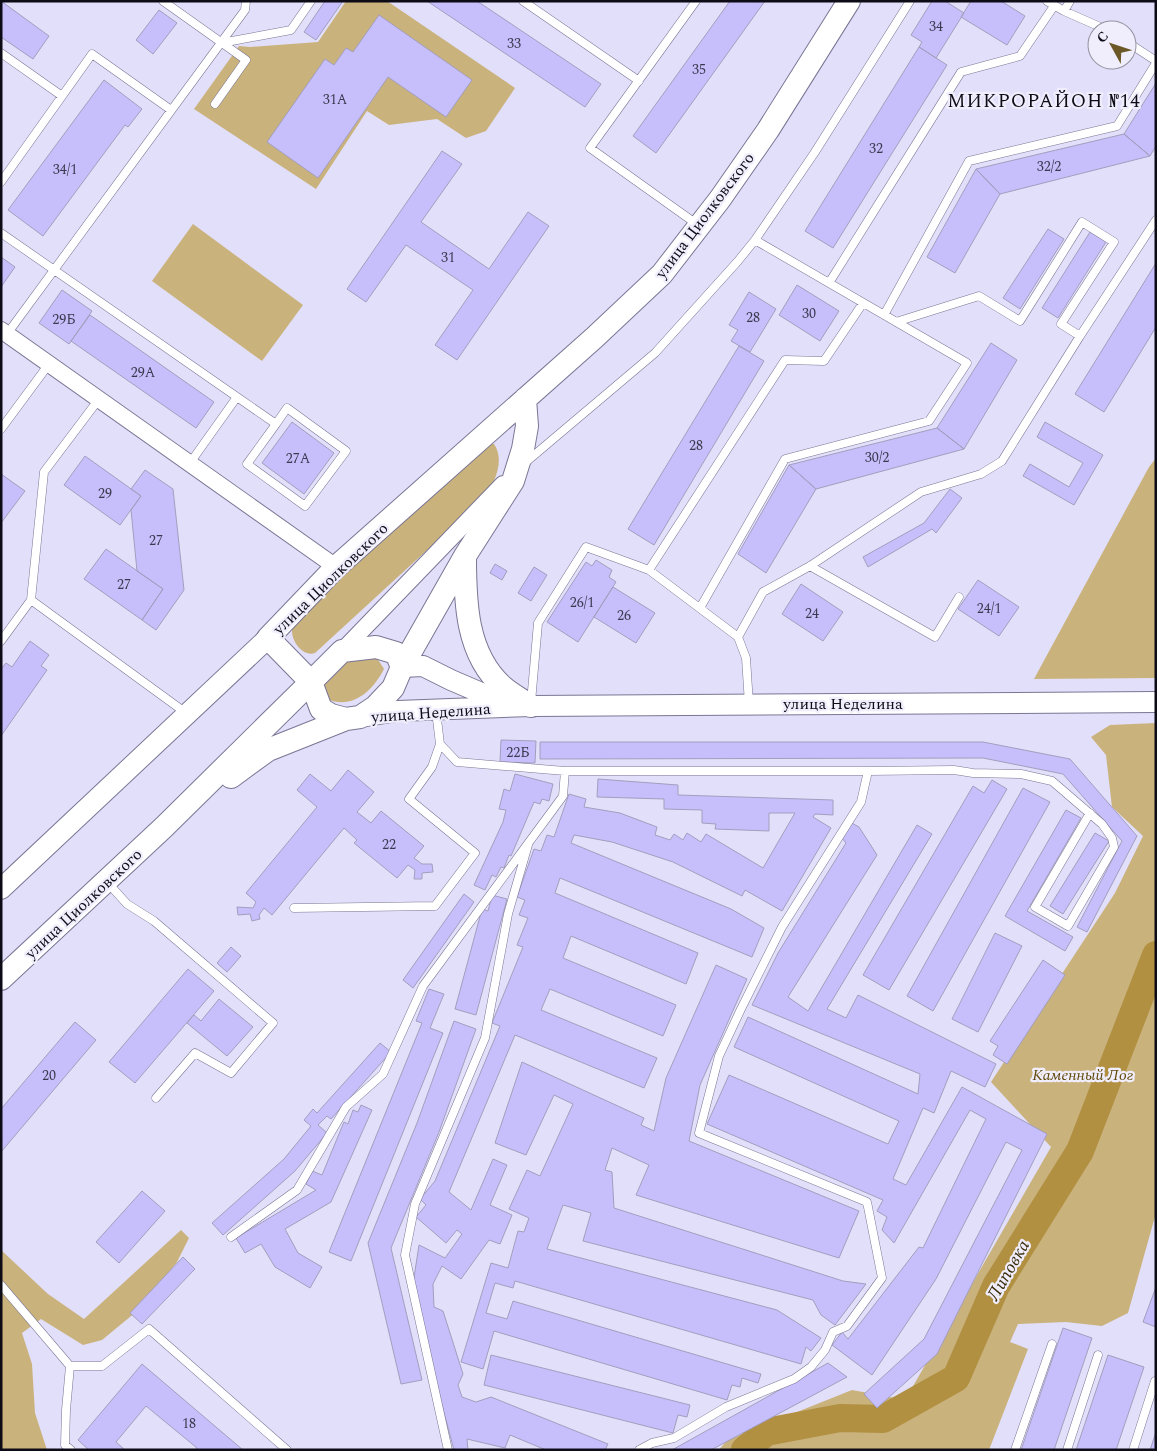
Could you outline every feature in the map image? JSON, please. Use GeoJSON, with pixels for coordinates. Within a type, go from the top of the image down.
{"type":"FeatureCollection","features":[{"type":"Feature","properties":{"kind":"main road","name":"улица Циолковского"},"geometry":{"type":"LineString","coordinates":[[1,979],[164,827],[311,682],[268,638],[336,567],[594,338],[662,274],[720,200],[768,130],[849,1]]}},
{"type":"Feature","properties":{"kind":"main road"},"geometry":{"type":"LineString","coordinates":[[402,667],[396,654],[376,647],[342,651],[311,682],[322,710],[332,715],[353,718],[375,707],[394,688],[402,667],[465,556],[512,481],[523,449],[527,426],[525,400]]}},
{"type":"Feature","properties":{"kind":"main road"},"geometry":{"type":"LineString","coordinates":[[465,556],[467,613],[477,649],[488,669],[502,686],[531,706]]}},
{"type":"Feature","properties":{"kind":"main road","name":"улица Циолковского"},"geometry":{"type":"LineString","coordinates":[[164,827],[268,750],[353,718]]}},
{"type":"Feature","properties":{"kind":"street"},"geometry":{"type":"LineString","coordinates":[[4,332],[336,567]]}},
{"type":"Feature","properties":{"kind":"street"},"geometry":{"type":"LineString","coordinates":[[342,651],[516,470]]}},
{"type":"Feature","properties":{"kind":"street"},"geometry":{"type":"LineString","coordinates":[[1,889],[268,638]]}},
{"type":"Feature","properties":{"kind":"street","name":"улица Неделина"},"geometry":{"type":"LineString","coordinates":[[402,667],[423,666],[479,692],[531,706]]}},
{"type":"Feature","properties":{"kind":"street","name":"улица Неделина"},"geometry":{"type":"LineString","coordinates":[[353,718],[398,711],[531,706],[1156,702]]}},
{"type":"Feature","properties":{"kind":"lane"},"geometry":{"type":"LineString","coordinates":[[163,1],[246,60],[215,104]]}},
{"type":"Feature","properties":{"kind":"lane"},"geometry":{"type":"LineString","coordinates":[[4,332],[54,270],[221,43],[245,10],[246,1]]}},
{"type":"Feature","properties":{"kind":"lane"},"geometry":{"type":"LineString","coordinates":[[221,43],[291,30],[311,1]]}},
{"type":"Feature","properties":{"kind":"lane"},"geometry":{"type":"LineString","coordinates":[[523,1],[639,81]]}},
{"type":"Feature","properties":{"kind":"lane"},"geometry":{"type":"LineString","coordinates":[[696,1],[590,148],[699,226]]}},
{"type":"Feature","properties":{"kind":"lane"},"geometry":{"type":"LineString","coordinates":[[516,470],[655,353],[755,240],[815,152],[910,1]]}},
{"type":"Feature","properties":{"kind":"lane"},"geometry":{"type":"LineString","coordinates":[[1047,1],[1087,21]]}},
{"type":"Feature","properties":{"kind":"lane"},"geometry":{"type":"LineString","coordinates":[[1064,11],[1070,1]]}},
{"type":"Feature","properties":{"kind":"lane"},"geometry":{"type":"LineString","coordinates":[[829,283],[961,72],[1020,56],[1054,6]]}},
{"type":"Feature","properties":{"kind":"lane"},"geometry":{"type":"LineString","coordinates":[[884,315],[969,161],[1117,126],[1156,62],[1137,49]]}},
{"type":"Feature","properties":{"kind":"lane"},"geometry":{"type":"LineString","coordinates":[[1,53],[62,96]]}},
{"type":"Feature","properties":{"kind":"lane"},"geometry":{"type":"LineString","coordinates":[[1,182],[92,54],[171,110]]}},
{"type":"Feature","properties":{"kind":"lane"},"geometry":{"type":"LineString","coordinates":[[738,637],[763,592],[810,566],[921,492],[981,474],[1002,461],[1080,336],[1156,220]]}},
{"type":"Feature","properties":{"kind":"lane"},"geometry":{"type":"LineString","coordinates":[[896,322],[979,296],[1020,321],[1082,222],[1114,242],[1061,324],[1080,336]]}},
{"type":"Feature","properties":{"kind":"lane"},"geometry":{"type":"LineString","coordinates":[[1,233],[276,424]]}},
{"type":"Feature","properties":{"kind":"lane"},"geometry":{"type":"LineString","coordinates":[[700,608],[785,459],[929,421],[967,363],[755,240]]}},
{"type":"Feature","properties":{"kind":"lane"},"geometry":{"type":"LineString","coordinates":[[649,570],[785,360],[824,362],[863,303]]}},
{"type":"Feature","properties":{"kind":"lane"},"geometry":{"type":"LineString","coordinates":[[1,429],[49,364]]}},
{"type":"Feature","properties":{"kind":"lane"},"geometry":{"type":"LineString","coordinates":[[190,464],[237,397]]}},
{"type":"Feature","properties":{"kind":"lane"},"geometry":{"type":"LineString","coordinates":[[1,641],[31,600],[44,472],[99,399]]}},
{"type":"Feature","properties":{"kind":"lane"},"geometry":{"type":"LineString","coordinates":[[287,408],[346,451],[305,506],[247,464],[276,424],[287,408]]}},
{"type":"Feature","properties":{"kind":"lane"},"geometry":{"type":"LineString","coordinates":[[531,706],[538,623],[586,547],[649,570],[738,637],[746,658],[748,704]]}},
{"type":"Feature","properties":{"kind":"lane"},"geometry":{"type":"LineString","coordinates":[[810,566],[935,637],[960,597]]}},
{"type":"Feature","properties":{"kind":"lane"},"geometry":{"type":"LineString","coordinates":[[31,600],[188,714]]}},
{"type":"Feature","properties":{"kind":"lane"},"geometry":{"type":"LineString","coordinates":[[294,908],[436,906],[475,853],[409,800],[432,767],[440,744],[436,709]]}},
{"type":"Feature","properties":{"kind":"lane"},"geometry":{"type":"LineString","coordinates":[[440,744],[457,762],[565,771],[954,770],[973,773],[1021,774],[1052,781],[1090,814],[1107,831],[1112,838],[1114,847],[1068,926],[1035,907],[1090,814]]}},
{"type":"Feature","properties":{"kind":"lane"},"geometry":{"type":"LineString","coordinates":[[231,1237],[296,1190],[346,1107],[383,1074],[423,986],[563,796],[565,771]]}},
{"type":"Feature","properties":{"kind":"lane"},"geometry":{"type":"LineString","coordinates":[[639,1450],[652,1443],[674,1438],[726,1407],[794,1379],[811,1367],[825,1350],[833,1332],[847,1326],[882,1278],[867,1202],[699,1132],[719,1056],[741,1009],[782,927],[861,802],[868,771]]}},
{"type":"Feature","properties":{"kind":"lane"},"geometry":{"type":"LineString","coordinates":[[448,1450],[405,1255],[415,1204],[485,1038],[508,914],[528,844]]}},
{"type":"Feature","properties":{"kind":"lane"},"geometry":{"type":"LineString","coordinates":[[106,881],[127,904],[154,921],[273,1023],[231,1073],[195,1053],[156,1098]]}},
{"type":"Feature","properties":{"kind":"lane"},"geometry":{"type":"LineString","coordinates":[[1,1285],[70,1366],[65,1445],[71,1450]]}},
{"type":"Feature","properties":{"kind":"lane"},"geometry":{"type":"LineString","coordinates":[[70,1366],[102,1366],[149,1329],[287,1450]]}},
{"type":"Feature","properties":{"kind":"lane"},"geometry":{"type":"LineString","coordinates":[[1014,1450],[1052,1344]]}},
{"type":"Feature","properties":{"kind":"lane"},"geometry":{"type":"LineString","coordinates":[[1067,1450],[1098,1355]]}},
{"type":"Feature","properties":{"kind":"lane"},"geometry":{"type":"LineString","coordinates":[[1133,1450],[1155,1382]]}},
{"type":"Feature","properties":{"kind":"green space"},"geometry":{"type":"Polygon","coordinates":[[[346,1],[387,1],[515,88],[486,131],[466,138],[437,119],[389,125],[367,111],[316,189],[194,109],[239,46],[250,47],[318,42],[346,1]]]}},
{"type":"Feature","properties":{"kind":"green space"},"geometry":{"type":"Polygon","coordinates":[[[193,224],[303,305],[262,361],[152,281],[193,224]]]}},
{"type":"Feature","properties":{"kind":"green space"},"geometry":{"type":"Polygon","coordinates":[[[487,444],[494,444],[499,457],[499,464],[493,484],[486,496],[315,653],[311,654],[302,651],[292,635],[293,625],[298,615],[487,444]]]}},
{"type":"Feature","properties":{"kind":"green space"},"geometry":{"type":"Polygon","coordinates":[[[1156,458],[1156,678],[1034,679],[1149,467],[1156,458]]]}},
{"type":"Feature","properties":{"kind":"green space"},"geometry":{"type":"Polygon","coordinates":[[[355,655],[377,658],[384,669],[374,685],[361,696],[345,702],[327,699],[322,682],[355,655]]]}},
{"type":"Feature","properties":{"kind":"green space","name":"Каменный Лог"},"geometry":{"type":"Polygon","coordinates":[[[1156,723],[1156,1213],[1128,1313],[1102,1326],[1066,1322],[1018,1324],[1010,1342],[1028,1349],[989,1450],[719,1450],[727,1440],[852,1390],[905,1400],[1051,1147],[991,1082],[1115,893],[1143,836],[1112,807],[1106,755],[1091,737],[1110,725],[1156,723]]]}},
{"type":"Feature","properties":{"kind":"green space"},"geometry":{"type":"Polygon","coordinates":[[[181,1230],[189,1238],[177,1262],[142,1307],[102,1340],[83,1345],[41,1319],[22,1333],[32,1364],[35,1413],[47,1450],[1,1450],[1,1250],[48,1294],[84,1319],[181,1230]]]}},
{"type":"Feature","properties":{"kind":"building"},"geometry":{"type":"Polygon","coordinates":[[[1,1],[49,36],[33,59],[1,37],[1,1]]]}},
{"type":"Feature","properties":{"kind":"building"},"geometry":{"type":"Polygon","coordinates":[[[325,1],[343,1],[316,40],[304,32],[325,1]]]}},
{"type":"Feature","properties":{"kind":"building"},"geometry":{"type":"Polygon","coordinates":[[[427,1],[477,1],[601,84],[585,107],[427,1]]]}},
{"type":"Feature","properties":{"kind":"building"},"geometry":{"type":"Polygon","coordinates":[[[730,1],[765,1],[656,153],[633,136],[730,1]]]}},
{"type":"Feature","properties":{"kind":"building"},"geometry":{"type":"Polygon","coordinates":[[[932,1],[945,1],[964,13],[936,58],[919,47],[922,42],[911,35],[932,1]]]}},
{"type":"Feature","properties":{"kind":"building"},"geometry":{"type":"Polygon","coordinates":[[[971,1],[1001,1],[1025,16],[1007,45],[961,17],[971,1]]]}},
{"type":"Feature","properties":{"kind":"building"},"geometry":{"type":"Polygon","coordinates":[[[159,10],[177,23],[153,54],[136,40],[159,10]]]}},
{"type":"Feature","properties":{"kind":"building"},"geometry":{"type":"Polygon","coordinates":[[[379,15],[472,80],[446,117],[388,77],[318,178],[267,142],[325,59],[334,65],[346,48],[353,52],[379,15]]]}},
{"type":"Feature","properties":{"kind":"building"},"geometry":{"type":"Polygon","coordinates":[[[919,47],[947,65],[833,248],[805,231],[919,47]]]}},
{"type":"Feature","properties":{"kind":"building"},"geometry":{"type":"Polygon","coordinates":[[[104,80],[142,109],[128,127],[125,125],[43,236],[8,210],[104,80]]]}},
{"type":"Feature","properties":{"kind":"building"},"geometry":{"type":"Polygon","coordinates":[[[1156,83],[1156,146],[1150,156],[1124,134],[1156,83]]]}},
{"type":"Feature","properties":{"kind":"building"},"geometry":{"type":"Polygon","coordinates":[[[1124,134],[1150,156],[1000,194],[976,169],[1124,134]]]}},
{"type":"Feature","properties":{"kind":"building"},"geometry":{"type":"Polygon","coordinates":[[[442,151],[462,164],[421,222],[489,269],[528,212],[549,226],[457,360],[435,345],[473,290],[406,245],[366,302],[347,289],[442,151]]]}},
{"type":"Feature","properties":{"kind":"building"},"geometry":{"type":"Polygon","coordinates":[[[976,169],[1000,194],[955,273],[927,257],[976,169]]]}},
{"type":"Feature","properties":{"kind":"building"},"geometry":{"type":"Polygon","coordinates":[[[1048,229],[1064,239],[1020,309],[1003,298],[1048,229]]]}},
{"type":"Feature","properties":{"kind":"building"},"geometry":{"type":"Polygon","coordinates":[[[1090,232],[1106,242],[1058,318],[1042,308],[1090,232]]]}},
{"type":"Feature","properties":{"kind":"building"},"geometry":{"type":"Polygon","coordinates":[[[1,257],[15,267],[1,287],[1,257]]]}},
{"type":"Feature","properties":{"kind":"building"},"geometry":{"type":"Polygon","coordinates":[[[1156,263],[1156,327],[1104,412],[1075,394],[1156,263]]]}},
{"type":"Feature","properties":{"kind":"building"},"geometry":{"type":"Polygon","coordinates":[[[797,285],[839,311],[820,341],[779,315],[797,285]]]}},
{"type":"Feature","properties":{"kind":"building"},"geometry":{"type":"Polygon","coordinates":[[[62,290],[92,311],[69,344],[39,323],[62,290]]]}},
{"type":"Feature","properties":{"kind":"building"},"geometry":{"type":"Polygon","coordinates":[[[749,292],[776,309],[750,352],[731,341],[738,330],[729,325],[749,292]]]}},
{"type":"Feature","properties":{"kind":"building"},"geometry":{"type":"Polygon","coordinates":[[[90,315],[214,402],[196,428],[71,341],[90,315]]]}},
{"type":"Feature","properties":{"kind":"building"},"geometry":{"type":"Polygon","coordinates":[[[991,343],[1017,360],[964,449],[937,428],[991,343]]]}},
{"type":"Feature","properties":{"kind":"building"},"geometry":{"type":"Polygon","coordinates":[[[739,346],[764,361],[654,545],[628,529],[739,346]]]}},
{"type":"Feature","properties":{"kind":"building"},"geometry":{"type":"Polygon","coordinates":[[[292,422],[334,453],[304,494],[262,463],[292,422]]]}},
{"type":"Feature","properties":{"kind":"building"},"geometry":{"type":"Polygon","coordinates":[[[1045,422],[1103,455],[1074,505],[1023,476],[1030,464],[1069,487],[1083,463],[1037,437],[1045,422]]]}},
{"type":"Feature","properties":{"kind":"building"},"geometry":{"type":"Polygon","coordinates":[[[937,428],[964,449],[816,489],[789,465],[937,428]]]}},
{"type":"Feature","properties":{"kind":"building"},"geometry":{"type":"Polygon","coordinates":[[[85,456],[141,496],[120,525],[64,485],[85,456]]]}},
{"type":"Feature","properties":{"kind":"building"},"geometry":{"type":"Polygon","coordinates":[[[789,465],[816,489],[766,573],[738,554],[789,465]]]}},
{"type":"Feature","properties":{"kind":"building"},"geometry":{"type":"Polygon","coordinates":[[[145,470],[173,489],[184,590],[156,630],[142,620],[163,589],[137,571],[131,510],[141,496],[131,489],[145,470]]]}},
{"type":"Feature","properties":{"kind":"building"},"geometry":{"type":"Polygon","coordinates":[[[1,474],[25,491],[1,523],[1,474]]]}},
{"type":"Feature","properties":{"kind":"building"},"geometry":{"type":"Polygon","coordinates":[[[950,489],[962,498],[936,533],[932,529],[868,567],[863,557],[924,523],[950,489]]]}},
{"type":"Feature","properties":{"kind":"building"},"geometry":{"type":"Polygon","coordinates":[[[106,549],[163,589],[142,620],[84,579],[106,549]]]}},
{"type":"Feature","properties":{"kind":"building"},"geometry":{"type":"Polygon","coordinates":[[[596,560],[612,570],[609,577],[616,582],[578,642],[547,622],[586,562],[592,566],[596,560]]]}},
{"type":"Feature","properties":{"kind":"building"},"geometry":{"type":"Polygon","coordinates":[[[495,564],[507,571],[502,580],[490,573],[495,564]]]}},
{"type":"Feature","properties":{"kind":"building"},"geometry":{"type":"Polygon","coordinates":[[[534,567],[547,575],[531,601],[518,593],[534,567]]]}},
{"type":"Feature","properties":{"kind":"building"},"geometry":{"type":"Polygon","coordinates":[[[978,580],[1019,607],[999,636],[958,609],[978,580]]]}},
{"type":"Feature","properties":{"kind":"building"},"geometry":{"type":"Polygon","coordinates":[[[801,584],[843,612],[823,641],[782,614],[801,584]]]}},
{"type":"Feature","properties":{"kind":"building"},"geometry":{"type":"Polygon","coordinates":[[[613,587],[655,613],[636,643],[594,617],[613,587]]]}},
{"type":"Feature","properties":{"kind":"building"},"geometry":{"type":"Polygon","coordinates":[[[30,641],[49,655],[41,666],[47,670],[1,736],[1,669],[6,663],[12,667],[30,641]]]}},
{"type":"Feature","properties":{"kind":"building"},"geometry":{"type":"Polygon","coordinates":[[[501,740],[536,741],[535,763],[500,762],[501,740]]]}},
{"type":"Feature","properties":{"kind":"building"},"geometry":{"type":"Polygon","coordinates":[[[540,742],[983,742],[1070,759],[1137,836],[1087,932],[1077,927],[1122,841],[1063,774],[983,758],[540,759],[540,742]]]}},
{"type":"Feature","properties":{"kind":"building"},"geometry":{"type":"Polygon","coordinates":[[[348,770],[374,792],[357,812],[371,823],[381,811],[424,846],[414,858],[422,864],[432,864],[433,872],[422,873],[422,879],[414,879],[415,870],[408,865],[397,878],[354,843],[357,840],[344,828],[272,915],[264,908],[259,915],[260,919],[252,921],[250,914],[238,915],[237,907],[253,908],[256,902],[246,893],[317,807],[297,790],[310,774],[331,791],[348,770]]]}},
{"type":"Feature","properties":{"kind":"building"},"geometry":{"type":"Polygon","coordinates":[[[515,774],[553,784],[549,801],[542,799],[540,804],[534,802],[511,856],[509,855],[504,868],[501,867],[496,877],[492,875],[485,890],[474,885],[503,822],[506,810],[499,809],[504,789],[510,791],[515,774]]]}},
{"type":"Feature","properties":{"kind":"building"},"geometry":{"type":"Polygon","coordinates":[[[598,779],[678,785],[678,795],[833,800],[833,815],[815,814],[813,817],[831,828],[782,911],[745,890],[742,896],[673,862],[612,842],[574,835],[571,843],[731,909],[764,928],[752,957],[560,878],[555,893],[698,953],[686,984],[571,936],[563,958],[676,1005],[663,1036],[550,989],[541,1010],[657,1058],[644,1088],[515,1035],[449,1192],[471,1210],[493,1159],[507,1165],[490,1205],[512,1215],[500,1244],[489,1240],[461,1279],[442,1266],[433,1284],[434,1307],[443,1311],[463,1374],[458,1385],[462,1397],[476,1402],[491,1397],[608,1444],[605,1450],[546,1450],[510,1435],[505,1448],[467,1439],[468,1450],[454,1450],[422,1330],[413,1284],[419,1245],[445,1258],[462,1234],[457,1230],[446,1243],[416,1217],[426,1205],[420,1199],[435,1181],[500,1026],[492,1023],[523,947],[517,945],[528,918],[519,915],[525,900],[517,897],[534,849],[541,851],[547,835],[554,837],[569,794],[586,799],[584,807],[620,813],[657,827],[655,835],[670,840],[674,834],[683,840],[687,833],[701,842],[706,834],[763,868],[795,813],[769,813],[769,831],[715,829],[716,824],[702,823],[702,810],[664,809],[664,799],[597,797],[598,779]]]}},
{"type":"Feature","properties":{"kind":"building"},"geometry":{"type":"Polygon","coordinates":[[[992,780],[1007,789],[889,990],[863,975],[973,786],[984,793],[992,780]]]}},
{"type":"Feature","properties":{"kind":"building"},"geometry":{"type":"Polygon","coordinates":[[[1023,788],[1050,802],[933,1011],[907,996],[1023,788]]]}},
{"type":"Feature","properties":{"kind":"building"},"geometry":{"type":"Polygon","coordinates":[[[1066,810],[1081,818],[1027,911],[1073,937],[1065,951],[1005,916],[1066,810]]]}},
{"type":"Feature","properties":{"kind":"building"},"geometry":{"type":"Polygon","coordinates":[[[850,822],[859,827],[877,855],[788,997],[808,1011],[917,825],[932,834],[827,1009],[846,1018],[858,995],[996,1064],[985,1087],[951,1071],[934,1113],[923,1108],[893,1179],[906,1185],[962,1087],[1047,1134],[937,1354],[877,1408],[864,1394],[924,1339],[1022,1150],[1006,1142],[936,1279],[872,1375],[832,1345],[842,1332],[848,1339],[919,1247],[923,1248],[986,1119],[970,1110],[894,1243],[882,1230],[887,1217],[877,1211],[883,1200],[707,1124],[729,1075],[888,1144],[899,1121],[734,1047],[748,1017],[918,1094],[920,1074],[752,1005],[778,953],[846,843],[841,837],[850,822]]]}},
{"type":"Feature","properties":{"kind":"building"},"geometry":{"type":"Polygon","coordinates":[[[1095,833],[1109,841],[1063,914],[1050,906],[1095,833]]]}},
{"type":"Feature","properties":{"kind":"building"},"geometry":{"type":"Polygon","coordinates":[[[464,894],[474,902],[413,988],[403,980],[464,894]]]}},
{"type":"Feature","properties":{"kind":"building"},"geometry":{"type":"Polygon","coordinates":[[[492,895],[507,899],[476,1015],[455,1009],[482,909],[488,911],[492,895]]]}},
{"type":"Feature","properties":{"kind":"building"},"geometry":{"type":"Polygon","coordinates":[[[995,933],[1022,946],[978,1032],[952,1019],[995,933]]]}},
{"type":"Feature","properties":{"kind":"building"},"geometry":{"type":"Polygon","coordinates":[[[231,947],[241,956],[227,972],[217,963],[231,947]]]}},
{"type":"Feature","properties":{"kind":"building"},"geometry":{"type":"Polygon","coordinates":[[[1043,960],[1065,975],[1007,1064],[993,1055],[998,1046],[990,1041],[1043,960]]]}},
{"type":"Feature","properties":{"kind":"building"},"geometry":{"type":"Polygon","coordinates":[[[716,965],[747,979],[700,1085],[689,1141],[859,1211],[839,1258],[636,1195],[649,1165],[612,1148],[605,1170],[612,1172],[614,1208],[843,1281],[866,1284],[835,1325],[821,1315],[813,1300],[583,1241],[591,1213],[563,1205],[547,1249],[777,1310],[821,1338],[811,1351],[806,1347],[801,1364],[515,1281],[513,1288],[495,1283],[486,1313],[507,1319],[513,1301],[761,1374],[758,1383],[742,1378],[740,1387],[732,1385],[727,1400],[494,1331],[483,1369],[461,1362],[491,1263],[508,1268],[518,1231],[524,1232],[529,1218],[509,1209],[527,1170],[540,1176],[573,1104],[554,1095],[526,1155],[495,1143],[522,1062],[644,1118],[641,1125],[654,1131],[666,1078],[716,965]]]}},
{"type":"Feature","properties":{"kind":"building"},"geometry":{"type":"Polygon","coordinates":[[[188,969],[214,991],[135,1083],[109,1062],[188,969]]]}},
{"type":"Feature","properties":{"kind":"building"},"geometry":{"type":"Polygon","coordinates":[[[429,989],[444,994],[430,1028],[443,1033],[351,1261],[329,1252],[422,1023],[416,1021],[429,989]]]}},
{"type":"Feature","properties":{"kind":"building"},"geometry":{"type":"Polygon","coordinates":[[[219,999],[253,1027],[227,1056],[187,1023],[194,1015],[201,1021],[219,999]]]}},
{"type":"Feature","properties":{"kind":"building"},"geometry":{"type":"Polygon","coordinates":[[[454,1021],[476,1029],[439,1132],[391,1248],[422,1380],[401,1384],[368,1243],[417,1123],[454,1021]]]}},
{"type":"Feature","properties":{"kind":"building"},"geometry":{"type":"Polygon","coordinates":[[[75,1022],[96,1040],[1,1152],[1,1109],[75,1022]]]}},
{"type":"Feature","properties":{"kind":"building"},"geometry":{"type":"Polygon","coordinates":[[[380,1043],[391,1052],[331,1119],[327,1116],[318,1125],[327,1133],[295,1171],[223,1235],[212,1223],[284,1159],[311,1126],[304,1120],[313,1109],[317,1113],[380,1043]]]}},
{"type":"Feature","properties":{"kind":"building"},"geometry":{"type":"Polygon","coordinates":[[[361,1105],[372,1110],[331,1202],[285,1229],[298,1253],[322,1267],[310,1288],[275,1267],[261,1244],[245,1253],[236,1238],[316,1190],[306,1184],[312,1171],[322,1175],[344,1122],[348,1124],[353,1110],[358,1112],[361,1105]]]}},
{"type":"Feature","properties":{"kind":"building"},"geometry":{"type":"Polygon","coordinates":[[[142,1191],[165,1211],[119,1263],[96,1242],[142,1191]]]}},
{"type":"Feature","properties":{"kind":"building"},"geometry":{"type":"Polygon","coordinates":[[[183,1257],[195,1269],[142,1324],[130,1313],[183,1257]]]}},
{"type":"Feature","properties":{"kind":"building"},"geometry":{"type":"Polygon","coordinates":[[[1156,1287],[1156,1327],[1143,1322],[1156,1287]]]}},
{"type":"Feature","properties":{"kind":"building"},"geometry":{"type":"Polygon","coordinates":[[[1063,1328],[1092,1338],[1054,1450],[1021,1450],[1063,1328]]]}},
{"type":"Feature","properties":{"kind":"building"},"geometry":{"type":"Polygon","coordinates":[[[491,1355],[690,1405],[687,1417],[678,1415],[673,1433],[484,1385],[491,1355]]]}},
{"type":"Feature","properties":{"kind":"building"},"geometry":{"type":"Polygon","coordinates":[[[1108,1355],[1144,1367],[1116,1450],[1076,1450],[1108,1355]]]}},
{"type":"Feature","properties":{"kind":"building"},"geometry":{"type":"Polygon","coordinates":[[[828,1363],[847,1377],[711,1450],[672,1450],[828,1363]]]}},
{"type":"Feature","properties":{"kind":"building"},"geometry":{"type":"Polygon","coordinates":[[[142,1364],[243,1450],[196,1450],[197,1448],[146,1406],[116,1442],[125,1450],[89,1450],[78,1440],[142,1364]]]}},
{"type":"Feature","properties":{"kind":"building"},"geometry":{"type":"Polygon","coordinates":[[[1156,1432],[1156,1450],[1150,1450],[1156,1432]]]}},
{"type":"Feature","properties":{"kind":"waterway","name":"Липовка"},"geometry":{"type":"LineString","coordinates":[[745,1450],[766,1432],[840,1418],[883,1419],[956,1378],[996,1286],[1080,1151],[1156,955]]}},
{"type":"Feature","properties":{"kind":"district","name":"МИКРОРАЙОН №14"},"geometry":{"type":"Point","coordinates":[1044,100]}}]}
